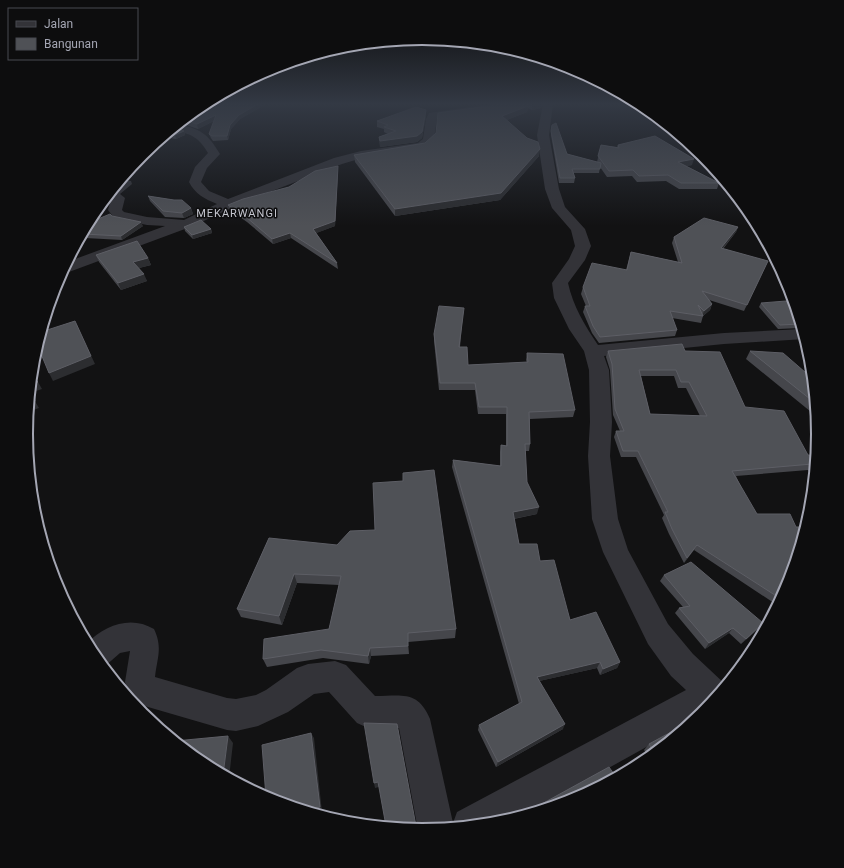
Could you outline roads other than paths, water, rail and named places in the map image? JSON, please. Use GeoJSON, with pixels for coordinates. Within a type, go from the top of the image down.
{"type":"FeatureCollection","features":[{"type":"Feature","properties":{"kind":"street"},"geometry":{"type":"LineString","coordinates":[[210,145],[214,154],[203,164],[195,182],[198,189],[202,193],[229,204]]}},
{"type":"Feature","properties":{"kind":"street"},"geometry":{"type":"LineString","coordinates":[[71,266],[188,223],[229,204],[338,161],[361,155],[423,145]]}},
{"type":"Feature","properties":{"kind":"street"},"geometry":{"type":"LineString","coordinates":[[545,145],[552,189],[559,208],[578,229],[583,246],[577,260],[560,283],[563,298],[578,329],[593,351],[599,370],[601,422],[599,456],[605,519],[616,552],[658,634],[682,665],[712,693]]}},
{"type":"Feature","properties":{"kind":"street"},"geometry":{"type":"LineString","coordinates":[[114,196],[118,198],[115,210],[118,215],[147,221],[188,223]]}},
{"type":"Feature","properties":{"kind":"street"},"geometry":{"type":"LineString","coordinates":[[593,351],[703,340],[798,334]]}},
{"type":"Feature","properties":{"kind":"street"},"geometry":{"type":"LineString","coordinates":[[100,651],[105,645],[117,638],[139,636],[144,640],[146,648],[140,683],[143,689],[148,692],[227,714],[236,715],[258,710],[277,701],[308,679],[335,676],[368,712],[407,712],[414,719],[435,822]]}},
{"type":"Feature","properties":{"kind":"street"},"geometry":{"type":"LineString","coordinates":[[482,819],[705,700]]}},
{"type":"Feature","properties":{"kind":"district","name":"MEKARWANGI"},"geometry":{"type":"Point","coordinates":[237,213]}}]}
